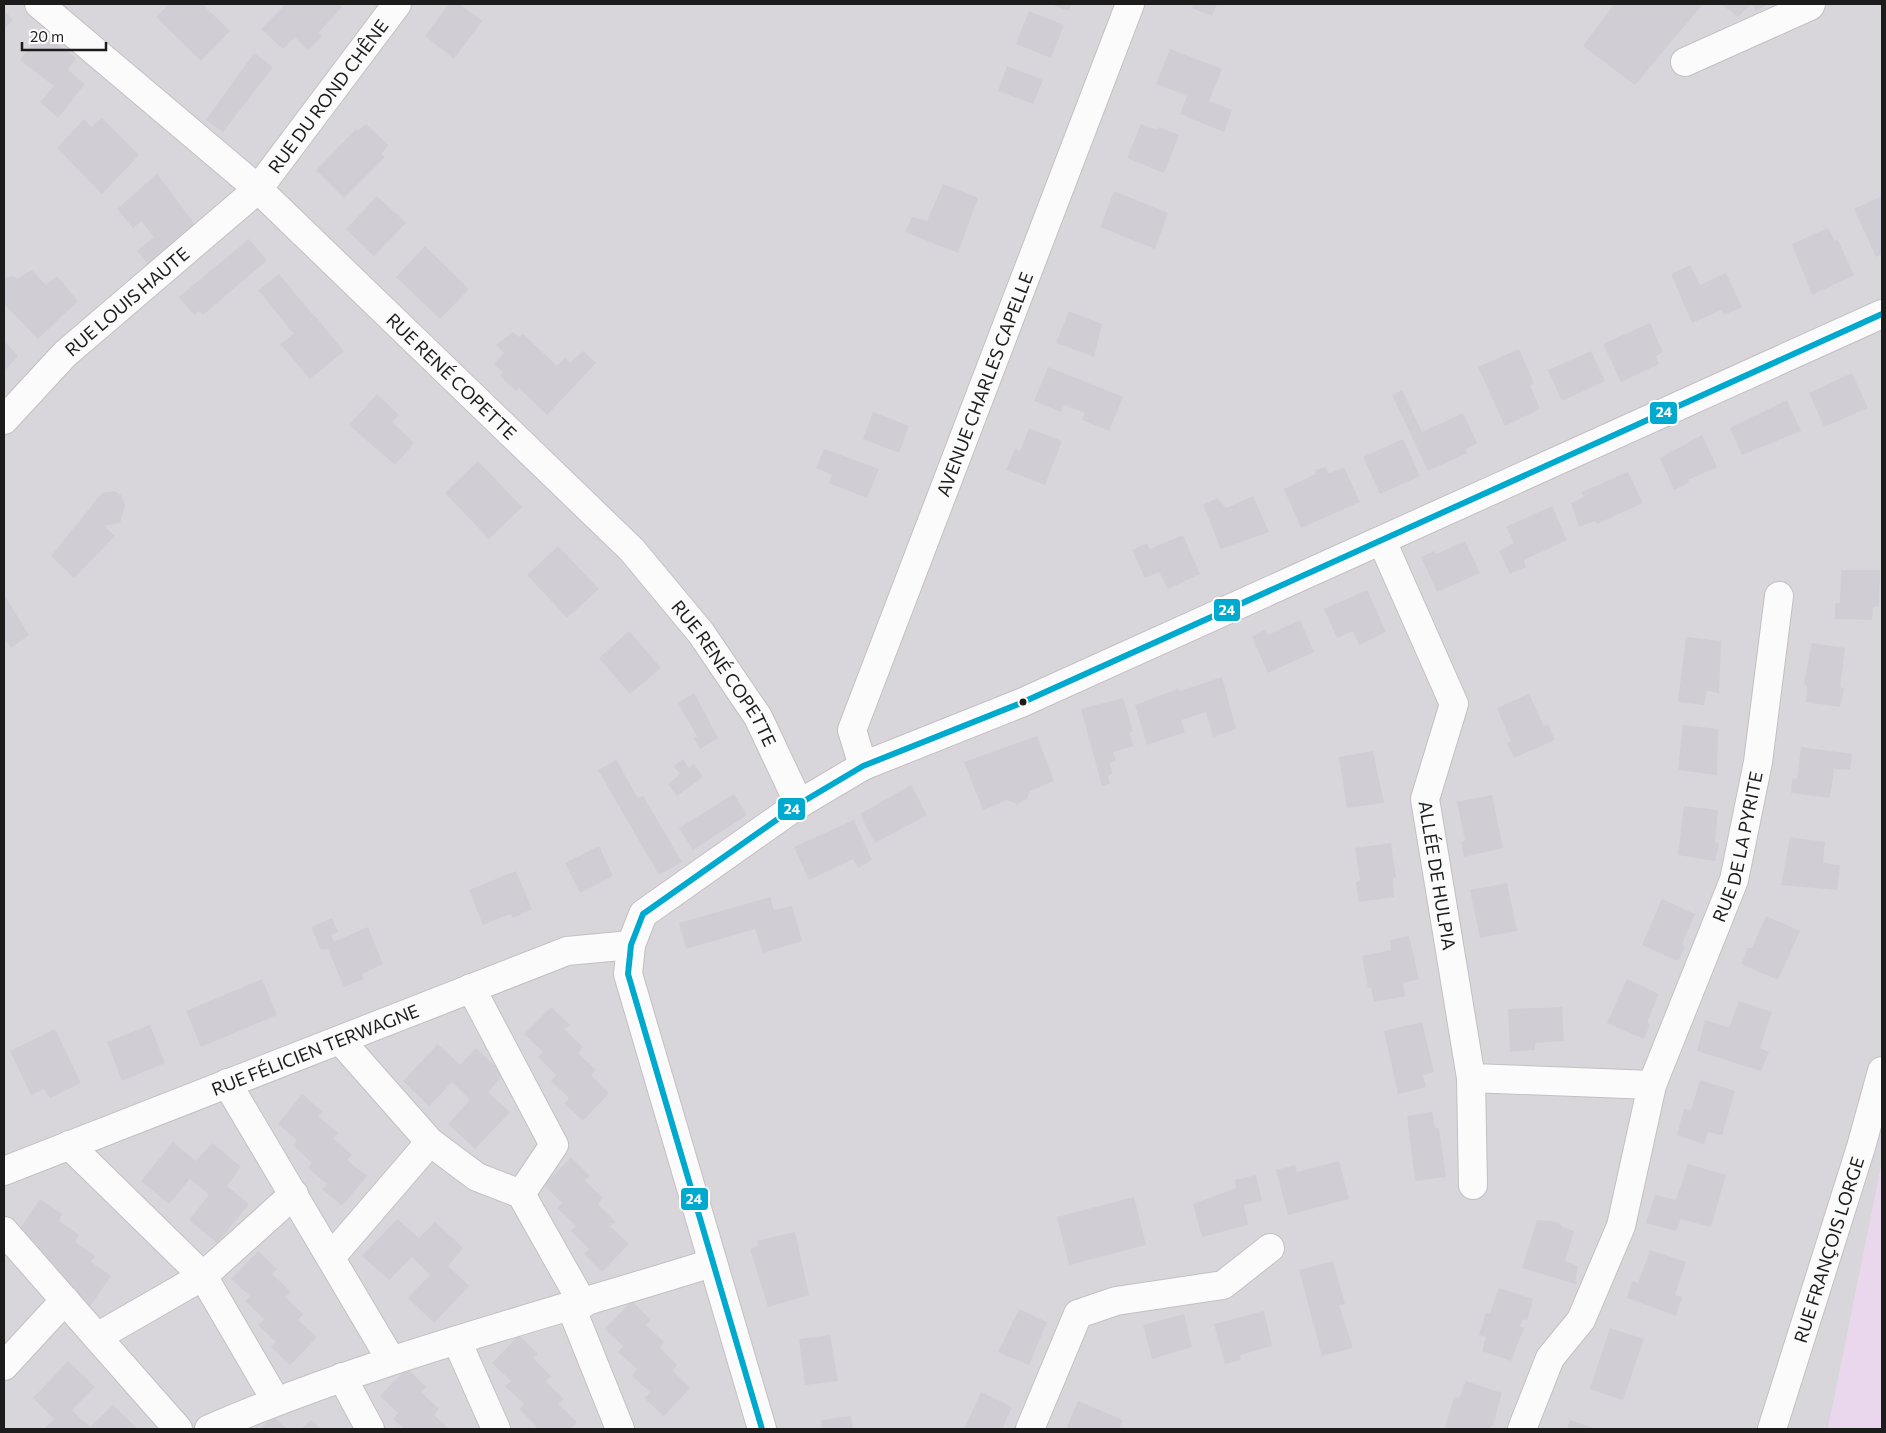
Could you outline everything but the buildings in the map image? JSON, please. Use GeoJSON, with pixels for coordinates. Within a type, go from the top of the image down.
{"type":"FeatureCollection","features":[{"type":"Feature","properties":{"kind":"street","name":"RUE RENÉ COPETTE"},"geometry":{"type":"LineString","coordinates":[[38,4],[258,189],[632,550],[701,632],[758,717],[800,804]]}},
{"type":"Feature","properties":{"kind":"street","name":"RUE DU ROND CHÊNE"},"geometry":{"type":"LineString","coordinates":[[258,189],[397,4]]}},
{"type":"Feature","properties":{"kind":"street","name":"AVENUE CHARLES CAPELLE"},"geometry":{"type":"LineString","coordinates":[[862,766],[852,730],[1130,4]]}},
{"type":"Feature","properties":{"kind":"street"},"geometry":{"type":"LineString","coordinates":[[1685,62],[1811,4]]}},
{"type":"Feature","properties":{"kind":"street","name":"RUE LOUIS HAUTE"},"geometry":{"type":"LineString","coordinates":[[4,420],[65,354],[258,189]]}},
{"type":"Feature","properties":{"kind":"street"},"geometry":{"type":"LineString","coordinates":[[762,1429],[628,974],[631,945],[644,914],[800,804],[862,766],[1021,703],[1882,314]]}},
{"type":"Feature","properties":{"kind":"street","name":"ALLÉE DE HULPIA"},"geometry":{"type":"LineString","coordinates":[[1382,541],[1454,704],[1424,799],[1472,1078],[1473,1185]]}},
{"type":"Feature","properties":{"kind":"street","name":"RUE DE LA PYRITE"},"geometry":{"type":"LineString","coordinates":[[1652,1085],[1734,880],[1758,762],[1779,596]]}},
{"type":"Feature","properties":{"kind":"street","name":"RUE FÉLICIEN TERWAGNE"},"geometry":{"type":"LineString","coordinates":[[4,1171],[566,951],[631,945]]}},
{"type":"Feature","properties":{"kind":"street"},"geometry":{"type":"LineString","coordinates":[[471,988],[554,1144],[521,1194]]}},
{"type":"Feature","properties":{"kind":"street"},"geometry":{"type":"LineString","coordinates":[[340,1040],[430,1142],[477,1177],[521,1194],[577,1305],[620,1429]]}},
{"type":"Feature","properties":{"kind":"street","name":"RUE FRANÇOIS LORGE"},"geometry":{"type":"LineString","coordinates":[[1772,1429],[1861,1148],[1882,1071]]}},
{"type":"Feature","properties":{"kind":"street"},"geometry":{"type":"LineString","coordinates":[[1472,1078],[1652,1085],[1621,1226],[1581,1320],[1550,1358],[1522,1429]]}},
{"type":"Feature","properties":{"kind":"street"},"geometry":{"type":"LineString","coordinates":[[227,1083],[391,1360]]}},
{"type":"Feature","properties":{"kind":"street"},"geometry":{"type":"LineString","coordinates":[[331,1256],[430,1142]]}},
{"type":"Feature","properties":{"kind":"street"},"geometry":{"type":"LineString","coordinates":[[69,1145],[203,1276],[276,1401]]}},
{"type":"Feature","properties":{"kind":"street"},"geometry":{"type":"LineString","coordinates":[[97,1337],[203,1276],[294,1194]]}},
{"type":"Feature","properties":{"kind":"street"},"geometry":{"type":"LineString","coordinates":[[4,1232],[178,1429]]}},
{"type":"Feature","properties":{"kind":"street"},"geometry":{"type":"LineString","coordinates":[[1030,1429],[1078,1314],[1116,1301],[1223,1285],[1270,1248]]}},
{"type":"Feature","properties":{"kind":"street"},"geometry":{"type":"LineString","coordinates":[[209,1429],[276,1401],[391,1360],[712,1263]]}},
{"type":"Feature","properties":{"kind":"street"},"geometry":{"type":"LineString","coordinates":[[4,1366],[65,1300]]}},
{"type":"Feature","properties":{"kind":"street"},"geometry":{"type":"LineString","coordinates":[[457,1341],[496,1429]]}},
{"type":"Feature","properties":{"kind":"street"},"geometry":{"type":"LineString","coordinates":[[342,1377],[370,1429]]}},
{"type":"Feature","properties":{"kind":"shaded area"},"geometry":{"type":"Polygon","coordinates":[[[4,4],[1882,4],[1882,1163],[1828,1429],[4,1429],[4,4]]]}},
{"type":"Feature","properties":{"kind":"shaded area"},"geometry":{"type":"Polygon","coordinates":[[[1882,1163],[1882,1429],[1828,1429],[1882,1163]]]}},
{"type":"Feature","properties":{"kind":"transit line","name":"24"},"geometry":{"type":"LineString","coordinates":[[762,1429],[628,974],[631,945],[643,914],[799,804],[863,766],[1021,703],[1882,314]]}}]}
